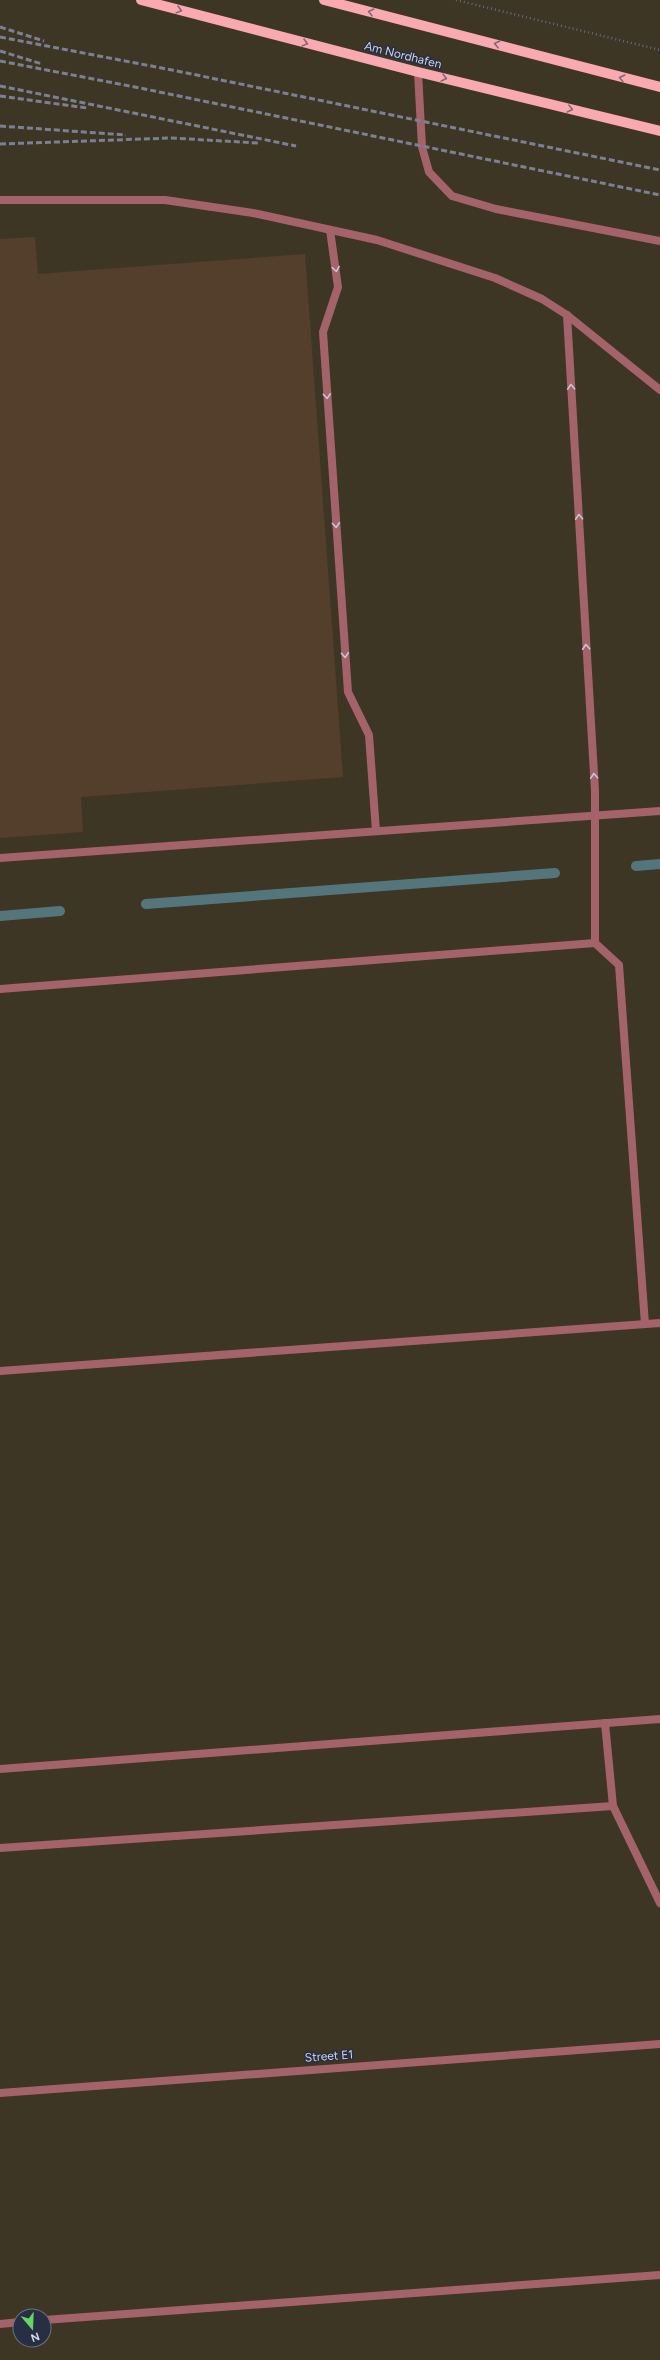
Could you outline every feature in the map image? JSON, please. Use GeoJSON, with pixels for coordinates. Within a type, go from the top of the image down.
{"type":"FeatureCollection","features":[{"type":"Feature","properties":{"kind":"main road","name":"Am Nordhafen"},"geometry":{"type":"LineString","coordinates":[[141,0],[418,72],[660,131]]}},
{"type":"Feature","properties":{"kind":"main road"},"geometry":{"type":"LineString","coordinates":[[324,0],[660,87]]}},
{"type":"Feature","properties":{"kind":"lane"},"geometry":{"type":"LineString","coordinates":[[418,72],[422,147],[429,172],[452,196],[496,209],[660,241]]}},
{"type":"Feature","properties":{"kind":"lane"},"geometry":{"type":"LineString","coordinates":[[0,200],[165,200],[253,213],[377,240],[495,278],[542,299],[567,314],[660,390]]}},
{"type":"Feature","properties":{"kind":"lane"},"geometry":{"type":"LineString","coordinates":[[330,230],[338,286],[323,332],[347,684],[348,692],[369,735],[376,831]]}},
{"type":"Feature","properties":{"kind":"lane"},"geometry":{"type":"LineString","coordinates":[[567,314],[596,815],[595,943]]}},
{"type":"Feature","properties":{"kind":"lane"},"geometry":{"type":"LineString","coordinates":[[0,858],[660,811]]}},
{"type":"Feature","properties":{"kind":"lane"},"geometry":{"type":"LineString","coordinates":[[0,989],[595,943],[619,965],[645,1324]]}},
{"type":"Feature","properties":{"kind":"lane"},"geometry":{"type":"LineString","coordinates":[[0,1371],[660,1323]]}},
{"type":"Feature","properties":{"kind":"lane"},"geometry":{"type":"LineString","coordinates":[[0,1769],[660,1719]]}},
{"type":"Feature","properties":{"kind":"lane"},"geometry":{"type":"LineString","coordinates":[[605,1723],[613,1806],[660,1903]]}},
{"type":"Feature","properties":{"kind":"lane"},"geometry":{"type":"LineString","coordinates":[[0,1848],[613,1806]]}},
{"type":"Feature","properties":{"kind":"lane","name":"Street E1"},"geometry":{"type":"LineString","coordinates":[[0,2093],[660,2044]]}},
{"type":"Feature","properties":{"kind":"lane"},"geometry":{"type":"LineString","coordinates":[[52,2319],[660,2275]]}},
{"type":"Feature","properties":{"kind":"lane"},"geometry":{"type":"LineString","coordinates":[[0,2324],[12,2323]]}},
{"type":"Feature","properties":{"kind":"path"},"geometry":{"type":"LineString","coordinates":[[456,0],[660,50]]}},
{"type":"Feature","properties":{"kind":"shaded area"},"geometry":{"type":"Polygon","coordinates":[[[0,0],[660,0],[660,2360],[0,2360],[0,0]]]}},
{"type":"Feature","properties":{"kind":"building"},"geometry":{"type":"Polygon","coordinates":[[[35,237],[38,274],[305,254],[343,777],[81,797],[83,832],[0,838],[0,239],[35,237]]]}},
{"type":"Feature","properties":{"kind":"waterway"},"geometry":{"type":"LineString","coordinates":[[636,866],[660,864]]}},
{"type":"Feature","properties":{"kind":"waterway"},"geometry":{"type":"LineString","coordinates":[[146,904],[555,873]]}},
{"type":"Feature","properties":{"kind":"waterway"},"geometry":{"type":"LineString","coordinates":[[0,916],[60,911]]}},
{"type":"Feature","properties":{"kind":"railway"},"geometry":{"type":"LineString","coordinates":[[0,27],[44,41]]}},
{"type":"Feature","properties":{"kind":"railway"},"geometry":{"type":"LineString","coordinates":[[0,37],[172,70],[660,170]]}},
{"type":"Feature","properties":{"kind":"railway"},"geometry":{"type":"LineString","coordinates":[[0,51],[42,64]]}},
{"type":"Feature","properties":{"kind":"railway"},"geometry":{"type":"LineString","coordinates":[[0,61],[140,88],[660,195]]}},
{"type":"Feature","properties":{"kind":"railway"},"geometry":{"type":"LineString","coordinates":[[0,86],[296,146]]}},
{"type":"Feature","properties":{"kind":"railway"},"geometry":{"type":"LineString","coordinates":[[0,96],[87,108]]}},
{"type":"Feature","properties":{"kind":"railway"},"geometry":{"type":"LineString","coordinates":[[0,126],[126,135]]}},
{"type":"Feature","properties":{"kind":"railway"},"geometry":{"type":"LineString","coordinates":[[0,144],[171,138],[258,143]]}}]}
